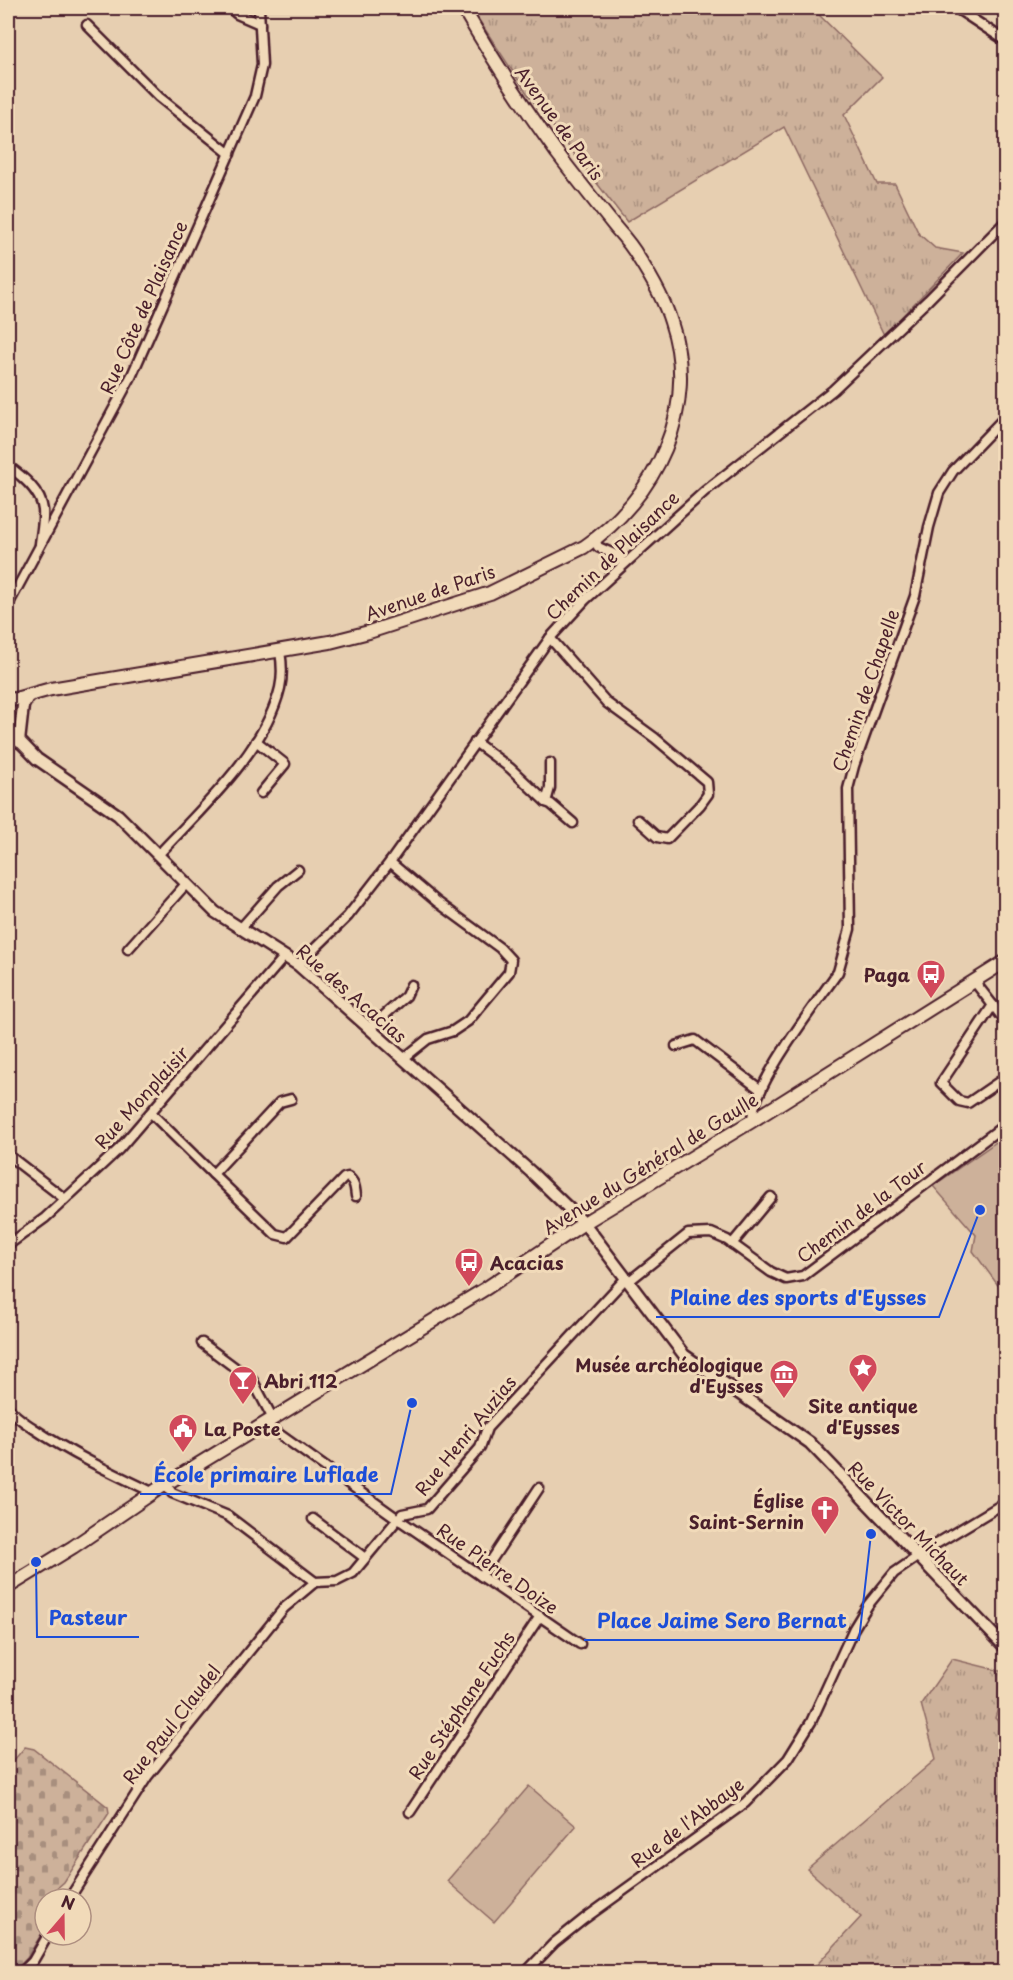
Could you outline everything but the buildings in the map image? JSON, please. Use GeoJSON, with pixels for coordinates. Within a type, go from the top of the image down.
{"type":"FeatureCollection","features":[{"type":"Feature","properties":{"kind":"main road","name":"Avenue de Paris"},"geometry":{"type":"LineString","coordinates":[[8,701],[51,689],[330,642],[490,594],[584,547],[625,513],[648,485],[664,453],[674,423],[679,390],[678,357],[671,322],[657,289],[637,255],[558,154],[498,69],[463,8]]}},
{"type":"Feature","properties":{"kind":"main road","name":"Avenue du Général de Gaulle"},"geometry":{"type":"LineString","coordinates":[[8,1587],[166,1484],[485,1289],[584,1223],[752,1121],[1005,962]]}},
{"type":"Feature","properties":{"kind":"street"},"geometry":{"type":"LineString","coordinates":[[230,8],[237,14],[260,24]]}},
{"type":"Feature","properties":{"kind":"street","name":"Rue Côte de Plaisance"},"geometry":{"type":"LineString","coordinates":[[8,605],[132,375],[255,96],[262,65],[259,8]]}},
{"type":"Feature","properties":{"kind":"street"},"geometry":{"type":"LineString","coordinates":[[957,8],[1005,41]]}},
{"type":"Feature","properties":{"kind":"street"},"geometry":{"type":"LineString","coordinates":[[87,26],[159,98],[230,154]]}},
{"type":"Feature","properties":{"kind":"street","name":"Chemin de Plaisance"},"geometry":{"type":"LineString","coordinates":[[298,965],[348,916],[390,862],[550,638],[585,600],[705,491],[833,390],[928,300],[1005,221]]}},
{"type":"Feature","properties":{"kind":"street","name":"Chemin de Chapelle"},"geometry":{"type":"LineString","coordinates":[[752,1121],[752,1113],[768,1074],[838,972],[845,952],[850,929],[848,789],[915,596],[929,527],[939,493],[953,471],[1005,416]]}},
{"type":"Feature","properties":{"kind":"street"},"geometry":{"type":"LineString","coordinates":[[8,466],[20,474],[36,491],[43,510],[39,549]]}},
{"type":"Feature","properties":{"kind":"street"},"geometry":{"type":"LineString","coordinates":[[595,539],[598,547],[616,555],[624,563]]}},
{"type":"Feature","properties":{"kind":"street"},"geometry":{"type":"LineString","coordinates":[[550,638],[607,703],[655,738],[707,782],[708,794],[704,800],[667,839],[657,837],[638,820]]}},
{"type":"Feature","properties":{"kind":"street"},"geometry":{"type":"LineString","coordinates":[[158,855],[230,776],[256,741],[280,688],[282,668],[280,651]]}},
{"type":"Feature","properties":{"kind":"street"},"geometry":{"type":"LineString","coordinates":[[19,742],[22,706],[29,695]]}},
{"type":"Feature","properties":{"kind":"street","name":"Rue des Acacias"},"geometry":{"type":"LineString","coordinates":[[8,729],[37,759],[118,815],[214,912],[298,965],[531,1172],[584,1223]]}},
{"type":"Feature","properties":{"kind":"street"},"geometry":{"type":"LineString","coordinates":[[256,741],[285,764],[261,793]]}},
{"type":"Feature","properties":{"kind":"street"},"geometry":{"type":"LineString","coordinates":[[475,742],[510,768],[546,802],[573,823]]}},
{"type":"Feature","properties":{"kind":"street"},"geometry":{"type":"LineString","coordinates":[[546,802],[550,788],[550,763]]}},
{"type":"Feature","properties":{"kind":"street"},"geometry":{"type":"LineString","coordinates":[[390,862],[436,901],[500,948],[511,960],[508,972],[468,1021],[453,1031],[428,1039],[403,1059]]}},
{"type":"Feature","properties":{"kind":"street"},"geometry":{"type":"LineString","coordinates":[[241,928],[278,886],[298,870]]}},
{"type":"Feature","properties":{"kind":"street"},"geometry":{"type":"LineString","coordinates":[[128,949],[186,884]]}},
{"type":"Feature","properties":{"kind":"street","name":"Rue Monplaisir"},"geometry":{"type":"LineString","coordinates":[[8,1245],[45,1218],[119,1149],[285,956]]}},
{"type":"Feature","properties":{"kind":"street"},"geometry":{"type":"LineString","coordinates":[[974,981],[1005,1022]]}},
{"type":"Feature","properties":{"kind":"street"},"geometry":{"type":"LineString","coordinates":[[369,1029],[406,996],[411,985]]}},
{"type":"Feature","properties":{"kind":"street"},"geometry":{"type":"LineString","coordinates":[[993,1005],[941,1083],[959,1101],[968,1104],[1005,1077]]}},
{"type":"Feature","properties":{"kind":"street"},"geometry":{"type":"LineString","coordinates":[[676,1046],[694,1040],[761,1090]]}},
{"type":"Feature","properties":{"kind":"street"},"geometry":{"type":"LineString","coordinates":[[213,1174],[280,1102],[291,1100]]}},
{"type":"Feature","properties":{"kind":"street"},"geometry":{"type":"LineString","coordinates":[[151,1113],[275,1234],[287,1237],[344,1178],[352,1180],[356,1196]]}},
{"type":"Feature","properties":{"kind":"street","name":"Chemin de la Tour"},"geometry":{"type":"LineString","coordinates":[[627,1280],[688,1234],[711,1233],[732,1244],[771,1272],[786,1279],[803,1276],[1005,1124]]}},
{"type":"Feature","properties":{"kind":"street"},"geometry":{"type":"LineString","coordinates":[[8,1155],[65,1199]]}},
{"type":"Feature","properties":{"kind":"street"},"geometry":{"type":"LineString","coordinates":[[732,1244],[771,1197]]}},
{"type":"Feature","properties":{"kind":"street","name":"Rue Victor Michaut"},"geometry":{"type":"LineString","coordinates":[[584,1223],[684,1355],[810,1443],[1005,1648]]}},
{"type":"Feature","properties":{"kind":"street","name":"Rue Henri Auzias"},"geometry":{"type":"LineString","coordinates":[[398,1519],[402,1514],[427,1509],[480,1448],[487,1428],[627,1280]]}},
{"type":"Feature","properties":{"kind":"street"},"geometry":{"type":"LineString","coordinates":[[202,1343],[253,1381],[269,1421]]}},
{"type":"Feature","properties":{"kind":"street"},"geometry":{"type":"LineString","coordinates":[[8,1407],[19,1419],[44,1435],[152,1494]]}},
{"type":"Feature","properties":{"kind":"street","name":"Rue Pierre Doize"},"geometry":{"type":"LineString","coordinates":[[269,1421],[398,1519],[580,1644]]}},
{"type":"Feature","properties":{"kind":"street"},"geometry":{"type":"LineString","coordinates":[[166,1484],[172,1493],[228,1516],[315,1582],[337,1581],[353,1573],[398,1519]]}},
{"type":"Feature","properties":{"kind":"street"},"geometry":{"type":"LineString","coordinates":[[481,1576],[539,1488]]}},
{"type":"Feature","properties":{"kind":"street","name":"Rue de l'Abbaye"},"geometry":{"type":"LineString","coordinates":[[526,1972],[554,1943],[584,1919],[745,1803],[788,1759],[812,1722],[854,1628],[868,1605],[894,1573],[1005,1502]]}},
{"type":"Feature","properties":{"kind":"street"},"geometry":{"type":"LineString","coordinates":[[313,1519],[365,1558]]}},
{"type":"Feature","properties":{"kind":"street","name":"Rue Paul Claudel"},"geometry":{"type":"LineString","coordinates":[[77,1887],[147,1777],[284,1608],[315,1582]]}},
{"type":"Feature","properties":{"kind":"street","name":"Rue Stéphane Fuchs"},"geometry":{"type":"LineString","coordinates":[[410,1812],[540,1616]]}},
{"type":"Feature","properties":{"kind":"street"},"geometry":{"type":"LineString","coordinates":[[22,1972],[33,1961],[41,1947]]}},
{"type":"Feature","properties":{"kind":"green space"},"geometry":{"type":"Polygon","coordinates":[[[471,8],[812,8],[882,77],[844,115],[877,184],[895,184],[919,234],[935,248],[963,253],[884,335],[784,127],[627,222],[527,93],[471,8]]]}},
{"type":"Feature","properties":{"kind":"green space"},"geometry":{"type":"Polygon","coordinates":[[[1005,1136],[1005,1295],[973,1251],[976,1235],[933,1186],[1005,1136]]]}},
{"type":"Feature","properties":{"kind":"green space"},"geometry":{"type":"Polygon","coordinates":[[[952,1659],[1005,1672],[1005,1686],[995,1718],[1006,1730],[1005,1972],[810,1972],[861,1917],[807,1869],[936,1759],[921,1704],[952,1659]]]}},
{"type":"Feature","properties":{"kind":"green space"},"geometry":{"type":"Polygon","coordinates":[[[25,1747],[34,1749],[108,1807],[109,1813],[64,1882],[58,1887],[33,1887],[34,1947],[27,1958],[13,1972],[8,1972],[8,1767],[25,1747]]]}},
{"type":"Feature","properties":{"kind":"green space"},"geometry":{"type":"Polygon","coordinates":[[[529,1786],[576,1826],[494,1922],[447,1881],[529,1786]]]}},
{"type":"Feature","properties":{"kind":"place","name":"Paga"},"geometry":{"type":"Point","coordinates":[931,1000]}},
{"type":"Feature","properties":{"kind":"place","name":"Plaine des sports d'Eysses"},"geometry":{"type":"Point","coordinates":[980,1210]}},
{"type":"Feature","properties":{"kind":"place","name":"Acacias"},"geometry":{"type":"Point","coordinates":[469,1288]}},
{"type":"Feature","properties":{"kind":"place","name":"Site antique d'Eysses"},"geometry":{"type":"Point","coordinates":[863,1394]}},
{"type":"Feature","properties":{"kind":"place","name":"Musée archéologique d'Eysses"},"geometry":{"type":"Point","coordinates":[784,1400]}},
{"type":"Feature","properties":{"kind":"place","name":"École primaire Luflade"},"geometry":{"type":"Point","coordinates":[412,1403]}},
{"type":"Feature","properties":{"kind":"place","name":"Abri 112"},"geometry":{"type":"Point","coordinates":[243,1406]}},
{"type":"Feature","properties":{"kind":"place","name":"La Poste"},"geometry":{"type":"Point","coordinates":[183,1454]}},
{"type":"Feature","properties":{"kind":"place","name":"Place Jaime Sero Bernat"},"geometry":{"type":"Point","coordinates":[871,1534]}},
{"type":"Feature","properties":{"kind":"place","name":"Église Saint-Sernin"},"geometry":{"type":"Point","coordinates":[825,1536]}},
{"type":"Feature","properties":{"kind":"place","name":"Pasteur"},"geometry":{"type":"Point","coordinates":[36,1562]}}]}
